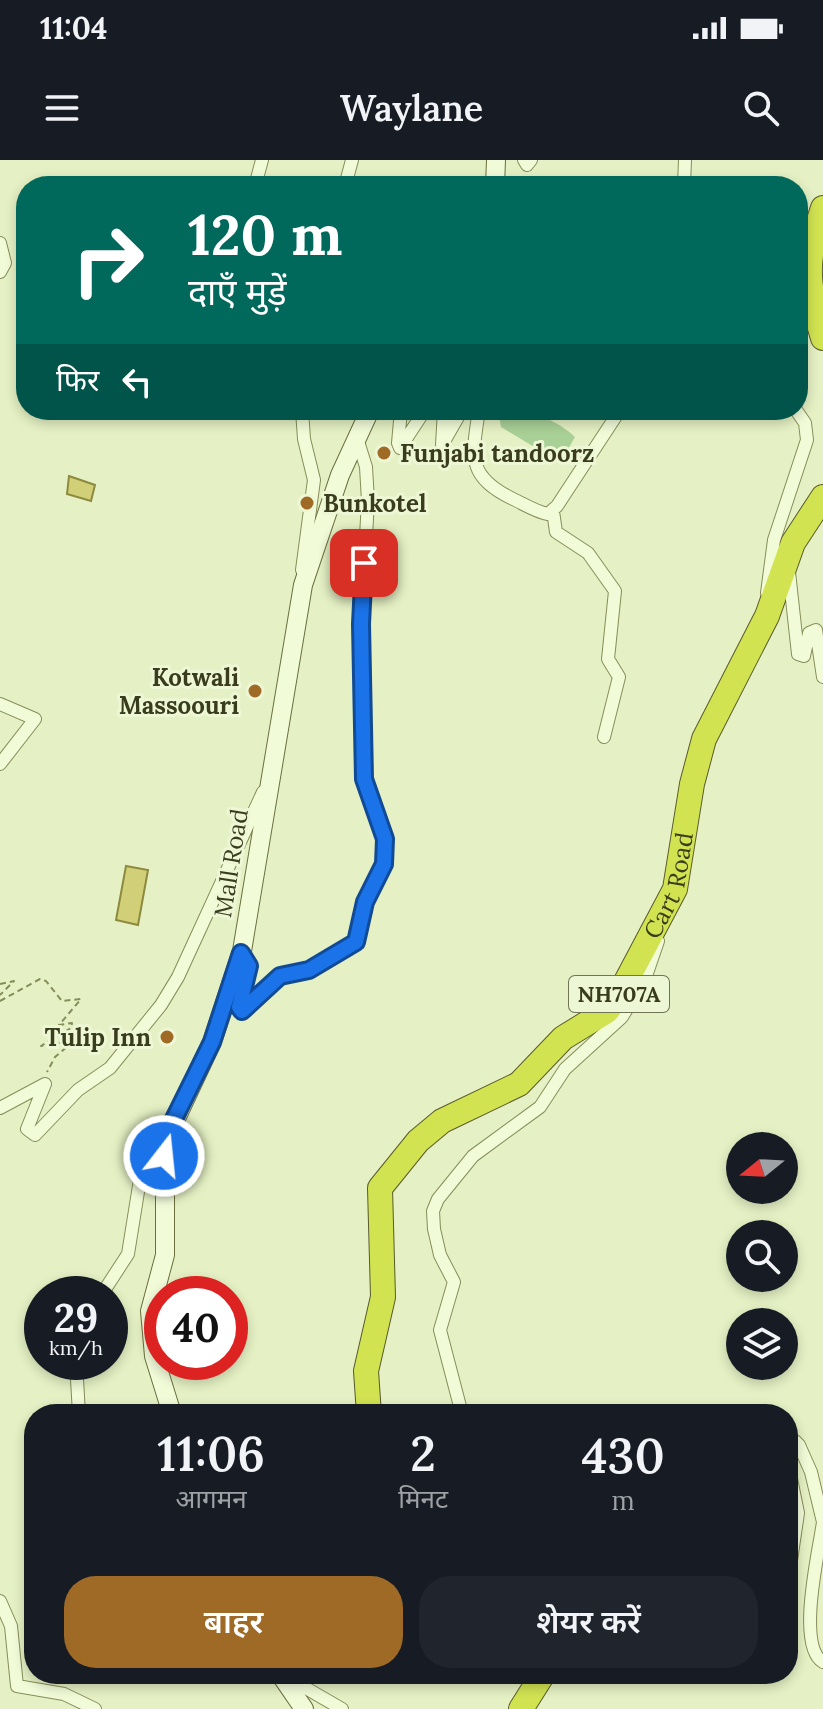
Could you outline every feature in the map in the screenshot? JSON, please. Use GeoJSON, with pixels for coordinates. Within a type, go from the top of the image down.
{"type":"FeatureCollection","features":[{"type":"Feature","properties":{"kind":"highway"},"geometry":{"type":"LineString","coordinates":[[823,208],[812,247],[816,303],[823,338]]}},
{"type":"Feature","properties":{"kind":"highway","name":"Cart Road"},"geometry":{"type":"LineString","coordinates":[[368,1404],[366,1371],[383,1297],[380,1188],[418,1141],[442,1121],[519,1084],[563,1038],[607,1011],[662,914],[678,876],[692,784],[704,739],[767,616],[788,553],[823,497]]}},
{"type":"Feature","properties":{"kind":"highway"},"geometry":{"type":"LineString","coordinates":[[521,1709],[537,1684]]}},
{"type":"Feature","properties":{"kind":"street"},"geometry":{"type":"LineString","coordinates":[[524,160],[527,165],[531,160]]}},
{"type":"Feature","properties":{"kind":"street"},"geometry":{"type":"LineString","coordinates":[[0,243],[5,263],[0,272]]}},
{"type":"Feature","properties":{"kind":"street"},"geometry":{"type":"LineString","coordinates":[[303,420],[314,480],[303,553],[303,585]]}},
{"type":"Feature","properties":{"kind":"street","name":"Mall Road"},"geometry":{"type":"LineString","coordinates":[[169,1404],[154,1356],[150,1311],[165,1255],[164,1156],[171,1125],[212,1042],[241,953],[303,585],[356,436],[365,420]]}},
{"type":"Feature","properties":{"kind":"street"},"geometry":{"type":"LineString","coordinates":[[401,420],[400,448],[418,420]]}},
{"type":"Feature","properties":{"kind":"street"},"geometry":{"type":"LineString","coordinates":[[443,420],[442,445],[456,420]]}},
{"type":"Feature","properties":{"kind":"street"},"geometry":{"type":"LineString","coordinates":[[477,420],[472,453],[483,479],[500,492],[542,513],[553,511]]}},
{"type":"Feature","properties":{"kind":"street"},"geometry":{"type":"LineString","coordinates":[[604,737],[619,677],[608,659],[615,588],[588,553],[556,532],[553,511],[613,420]]}},
{"type":"Feature","properties":{"kind":"street"},"geometry":{"type":"LineString","coordinates":[[767,616],[771,552],[808,435],[801,420]]}},
{"type":"Feature","properties":{"kind":"street"},"geometry":{"type":"LineString","coordinates":[[241,953],[249,966],[239,1007],[242,1011],[280,976],[309,970],[356,942],[365,902],[384,864],[385,839],[364,779],[361,624],[368,501],[366,467],[356,436]]}},
{"type":"Feature","properties":{"kind":"street"},"geometry":{"type":"LineString","coordinates":[[788,553],[798,654],[804,656],[809,633],[816,630],[823,677]]}},
{"type":"Feature","properties":{"kind":"street"},"geometry":{"type":"LineString","coordinates":[[0,704],[35,719],[0,764]]}},
{"type":"Feature","properties":{"kind":"street"},"geometry":{"type":"LineString","coordinates":[[0,1108],[43,1083],[45,1091],[27,1129],[32,1135],[39,1133],[78,1090],[110,1068],[161,1005],[178,977],[268,782]]}},
{"type":"Feature","properties":{"kind":"street"},"geometry":{"type":"LineString","coordinates":[[459,1404],[440,1330],[454,1282],[438,1250],[433,1211],[451,1180],[473,1156],[540,1107],[572,1062],[622,1017],[652,960],[662,914]]}},
{"type":"Feature","properties":{"kind":"street"},"geometry":{"type":"LineString","coordinates":[[114,1276],[128,1254],[142,1167],[147,1160],[164,1156]]}},
{"type":"Feature","properties":{"kind":"street"},"geometry":{"type":"LineString","coordinates":[[77,1380],[78,1404]]}},
{"type":"Feature","properties":{"kind":"street"},"geometry":{"type":"LineString","coordinates":[[798,1446],[821,1504],[823,1522],[808,1630],[811,1649],[823,1662]]}},
{"type":"Feature","properties":{"kind":"street"},"geometry":{"type":"LineString","coordinates":[[0,1601],[11,1626],[17,1686],[64,1694],[95,1709]]}},
{"type":"Feature","properties":{"kind":"street"},"geometry":{"type":"LineString","coordinates":[[288,1684],[304,1709]]}},
{"type":"Feature","properties":{"kind":"street"},"geometry":{"type":"LineString","coordinates":[[298,1684],[342,1709]]}},
{"type":"Feature","properties":{"kind":"path"},"geometry":{"type":"LineString","coordinates":[[0,1001],[40,979],[46,981],[62,1001],[81,999],[59,1025],[72,1023],[71,1028],[41,1046],[75,1040],[52,1061],[43,1083]]}},
{"type":"Feature","properties":{"kind":"path"},"geometry":{"type":"LineString","coordinates":[[0,984],[14,981],[0,995]]}},
{"type":"Feature","properties":{"kind":"green space"},"geometry":{"type":"Polygon","coordinates":[[[500,420],[549,420],[575,437],[564,456],[541,451],[501,427],[500,420]]]}},
{"type":"Feature","properties":{"kind":"building"},"geometry":{"type":"Polygon","coordinates":[[[69,476],[95,485],[91,501],[67,494],[69,476]]]}},
{"type":"Feature","properties":{"kind":"building"},"geometry":{"type":"Polygon","coordinates":[[[126,866],[148,870],[138,925],[116,920],[126,866]]]}},
{"type":"Feature","properties":{"kind":"place","name":"Funjabi tandoorz"},"geometry":{"type":"Point","coordinates":[384,453]}},
{"type":"Feature","properties":{"kind":"place","name":"Bunkotel"},"geometry":{"type":"Point","coordinates":[307,503]}},
{"type":"Feature","properties":{"kind":"place","name":"Kotwali Massoouri"},"geometry":{"type":"Point","coordinates":[255,691]}},
{"type":"Feature","properties":{"kind":"place","name":"Tulip Inn"},"geometry":{"type":"Point","coordinates":[167,1037]}},
{"type":"Feature","properties":{"kind":"route"},"geometry":{"type":"LineString","coordinates":[[164,1156],[171,1125],[212,1042],[241,953],[248,961],[249,972],[240,1011],[245,1010],[280,976],[309,970],[353,946],[361,934],[362,912],[381,872],[386,848],[383,829],[364,779],[361,624],[364,563]]}}]}
